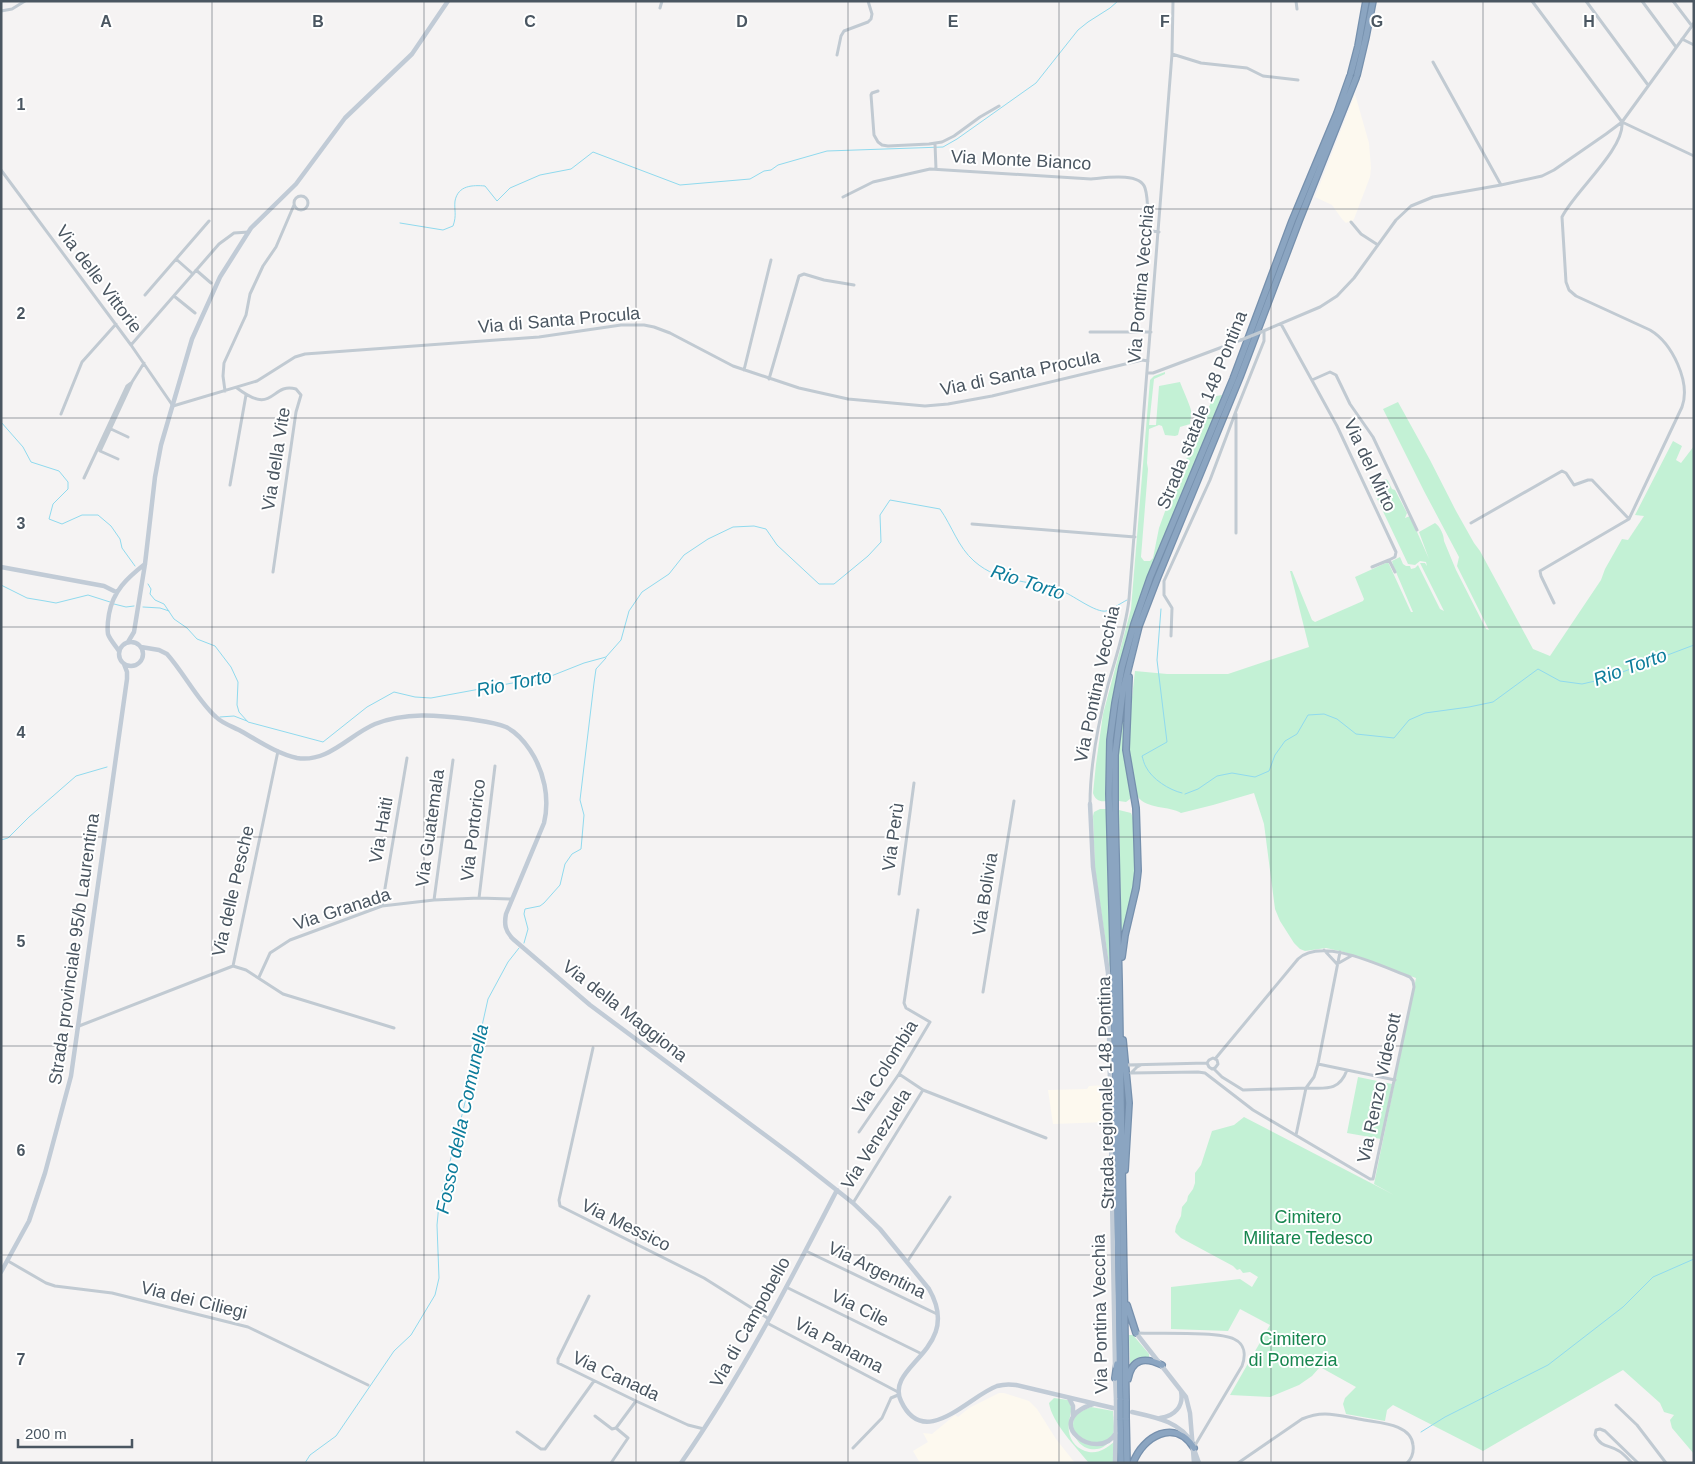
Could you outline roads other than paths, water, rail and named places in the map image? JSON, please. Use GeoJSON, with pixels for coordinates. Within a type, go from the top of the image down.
{"type":"FeatureCollection","features":[{"type":"Feature","properties":{"kind":"highway"},"geometry":{"type":"LineString","coordinates":[[1353,75],[1366,1]]}},
{"type":"Feature","properties":{"kind":"highway"},"geometry":{"type":"LineString","coordinates":[[1353,75],[1366,37],[1373,1]]}},
{"type":"Feature","properties":{"kind":"highway","name":"Strada statale 148 Pontina"},"geometry":{"type":"LineString","coordinates":[[1115,724],[1122,667],[1142,608],[1240,377],[1353,75]]}},
{"type":"Feature","properties":{"kind":"highway","name":"Strada statale 148 Pontina"},"geometry":{"type":"LineString","coordinates":[[1115,724],[1142,608]]}},
{"type":"Feature","properties":{"kind":"highway"},"geometry":{"type":"LineString","coordinates":[[1119,982],[1124,941],[1138,876],[1136,808],[1126,750],[1130,661]]}},
{"type":"Feature","properties":{"kind":"highway","name":"Strada regionale 148 Pontina"},"geometry":{"type":"LineString","coordinates":[[1115,724],[1112,812],[1121,1463]]}},
{"type":"Feature","properties":{"kind":"highway","name":"Strada regionale 148 Pontina"},"geometry":{"type":"LineString","coordinates":[[1112,812],[1119,982],[1123,1187],[1126,1394],[1121,1400]]}},
{"type":"Feature","properties":{"kind":"highway"},"geometry":{"type":"LineString","coordinates":[[1120,1018],[1126,1065],[1129,1074],[1127,1160],[1123,1187]]}},
{"type":"Feature","properties":{"kind":"highway"},"geometry":{"type":"LineString","coordinates":[[1124,1290],[1136,1333]]}},
{"type":"Feature","properties":{"kind":"highway"},"geometry":{"type":"LineString","coordinates":[[1115,1378],[1120,1339]]}},
{"type":"Feature","properties":{"kind":"highway"},"geometry":{"type":"LineString","coordinates":[[1126,1394],[1132,1367],[1141,1360],[1149,1360],[1162,1365]]}},
{"type":"Feature","properties":{"kind":"highway","name":"Strada regionale 148 Pontina"},"geometry":{"type":"LineString","coordinates":[[1121,1418],[1127,1463]]}},
{"type":"Feature","properties":{"kind":"highway"},"geometry":{"type":"LineString","coordinates":[[1133,1463],[1142,1447],[1153,1437],[1161,1433],[1172,1432],[1180,1435],[1190,1442],[1194,1448]]}},
{"type":"Feature","properties":{"kind":"street"},"geometry":{"type":"LineString","coordinates":[[1,11],[12,9],[25,1]]}},
{"type":"Feature","properties":{"kind":"street"},"geometry":{"type":"LineString","coordinates":[[142,658],[143,652],[135,639],[134,632],[146,564],[157,461],[163,435],[198,324],[226,267],[248,232],[296,184],[345,118],[412,54],[448,1]]}},
{"type":"Feature","properties":{"kind":"street"},"geometry":{"type":"LineString","coordinates":[[660,8],[662,1]]}},
{"type":"Feature","properties":{"kind":"street"},"geometry":{"type":"LineString","coordinates":[[837,55],[841,35],[844,31],[866,23],[871,19],[872,14],[868,1]]}},
{"type":"Feature","properties":{"kind":"street","name":"Via Pontina Vecchia"},"geometry":{"type":"LineString","coordinates":[[1121,1400],[1115,1378],[1108,973],[1093,867],[1090,804],[1092,764],[1097,731],[1128,609],[1159,232],[1172,54],[1173,1]]}},
{"type":"Feature","properties":{"kind":"street"},"geometry":{"type":"LineString","coordinates":[[1296,1],[1297,9]]}},
{"type":"Feature","properties":{"kind":"street"},"geometry":{"type":"LineString","coordinates":[[1532,1],[1622,122],[1694,156]]}},
{"type":"Feature","properties":{"kind":"street"},"geometry":{"type":"LineString","coordinates":[[1586,1],[1648,86]]}},
{"type":"Feature","properties":{"kind":"street"},"geometry":{"type":"LineString","coordinates":[[1642,1],[1676,47]]}},
{"type":"Feature","properties":{"kind":"street"},"geometry":{"type":"LineString","coordinates":[[1148,374],[1263,332],[1320,307],[1337,296],[1354,278],[1399,217],[1417,203],[1433,197],[1539,177],[1549,173],[1606,134],[1622,122],[1693,24],[1673,1]]}},
{"type":"Feature","properties":{"kind":"street"},"geometry":{"type":"LineString","coordinates":[[1682,39],[1694,45]]}},
{"type":"Feature","properties":{"kind":"street"},"geometry":{"type":"LineString","coordinates":[[1172,54],[1201,63],[1247,68],[1263,76],[1298,80]]}},
{"type":"Feature","properties":{"kind":"street"},"geometry":{"type":"LineString","coordinates":[[1433,62],[1501,185]]}},
{"type":"Feature","properties":{"kind":"street"},"geometry":{"type":"LineString","coordinates":[[878,91],[872,92],[870,95],[874,136],[878,142],[886,146],[935,144],[954,136],[999,106]]}},
{"type":"Feature","properties":{"kind":"street"},"geometry":{"type":"LineString","coordinates":[[1554,603],[1541,576],[1541,570],[1629,519],[1682,405],[1685,394],[1684,384],[1672,353],[1658,335],[1576,296],[1570,292],[1565,279],[1563,214],[1594,176],[1616,144],[1622,131],[1622,122]]}},
{"type":"Feature","properties":{"kind":"street"},"geometry":{"type":"LineString","coordinates":[[935,144],[936,169]]}},
{"type":"Feature","properties":{"kind":"street","name":"Via Monte Bianco"},"geometry":{"type":"LineString","coordinates":[[843,197],[875,181],[928,169],[1091,180],[1102,177],[1137,179],[1142,182],[1145,188],[1148,228],[1159,232]]}},
{"type":"Feature","properties":{"kind":"street","name":"Via delle Vittorie"},"geometry":{"type":"LineString","coordinates":[[1,170],[116,324],[173,406]]}},
{"type":"Feature","properties":{"kind":"street"},"geometry":{"type":"LineString","coordinates":[[225,391],[224,365],[246,315],[250,294],[263,266],[276,247],[295,199],[299,196],[306,197],[308,201],[308,205],[303,210],[299,210],[294,205]]}},
{"type":"Feature","properties":{"kind":"street"},"geometry":{"type":"LineString","coordinates":[[145,296],[209,221]]}},
{"type":"Feature","properties":{"kind":"street"},"geometry":{"type":"LineString","coordinates":[[1351,222],[1361,234],[1378,245]]}},
{"type":"Feature","properties":{"kind":"street"},"geometry":{"type":"LineString","coordinates":[[131,345],[227,237],[236,232],[248,232]]}},
{"type":"Feature","properties":{"kind":"street"},"geometry":{"type":"LineString","coordinates":[[176,259],[193,274]]}},
{"type":"Feature","properties":{"kind":"street"},"geometry":{"type":"LineString","coordinates":[[744,370],[771,260]]}},
{"type":"Feature","properties":{"kind":"street"},"geometry":{"type":"LineString","coordinates":[[196,270],[211,283]]}},
{"type":"Feature","properties":{"kind":"street"},"geometry":{"type":"LineString","coordinates":[[769,379],[799,276],[804,274],[854,285]]}},
{"type":"Feature","properties":{"kind":"street"},"geometry":{"type":"LineString","coordinates":[[174,296],[195,313]]}},
{"type":"Feature","properties":{"kind":"street"},"geometry":{"type":"LineString","coordinates":[[61,414],[82,362],[116,324]]}},
{"type":"Feature","properties":{"kind":"street","name":"Via del Mirto"},"geometry":{"type":"LineString","coordinates":[[1281,324],[1340,432],[1396,552],[1395,557],[1389,560]]}},
{"type":"Feature","properties":{"kind":"street","name":"Via di Santa Procula"},"geometry":{"type":"LineString","coordinates":[[173,406],[258,380],[293,358],[307,353],[539,337],[624,325],[651,326],[663,330],[722,361],[769,379],[810,391],[895,404],[930,406],[987,397],[1142,360],[1148,361]]}},
{"type":"Feature","properties":{"kind":"street"},"geometry":{"type":"LineString","coordinates":[[1090,332],[1151,332]]}},
{"type":"Feature","properties":{"kind":"street"},"geometry":{"type":"LineString","coordinates":[[1171,636],[1172,608],[1164,595],[1164,581],[1210,480],[1264,341],[1263,332]]}},
{"type":"Feature","properties":{"kind":"street"},"geometry":{"type":"LineString","coordinates":[[118,459],[100,451],[132,382],[144,363]]}},
{"type":"Feature","properties":{"kind":"street","name":"Via del Mirto"},"geometry":{"type":"LineString","coordinates":[[1312,380],[1330,372],[1336,375],[1348,400],[1375,440],[1418,530]]}},
{"type":"Feature","properties":{"kind":"street"},"geometry":{"type":"LineString","coordinates":[[84,478],[127,386],[132,382]]}},
{"type":"Feature","properties":{"kind":"street"},"geometry":{"type":"LineString","coordinates":[[230,485],[246,395],[236,387]]}},
{"type":"Feature","properties":{"kind":"street","name":"Via della Vite"},"geometry":{"type":"LineString","coordinates":[[246,395],[257,400],[266,400],[283,389],[290,388],[296,389],[300,395],[273,572]]}},
{"type":"Feature","properties":{"kind":"street"},"geometry":{"type":"LineString","coordinates":[[1236,410],[1236,533]]}},
{"type":"Feature","properties":{"kind":"street"},"geometry":{"type":"LineString","coordinates":[[110,429],[128,437]]}},
{"type":"Feature","properties":{"kind":"street"},"geometry":{"type":"LineString","coordinates":[[1471,523],[1562,471],[1566,473],[1574,485],[1592,480],[1629,519]]}},
{"type":"Feature","properties":{"kind":"street"},"geometry":{"type":"LineString","coordinates":[[972,524],[1135,537]]}},
{"type":"Feature","properties":{"kind":"street"},"geometry":{"type":"LineString","coordinates":[[1372,567],[1389,560],[1395,572]]}},
{"type":"Feature","properties":{"kind":"street"},"geometry":{"type":"LineString","coordinates":[[140,646],[134,642],[112,641],[108,630],[112,600],[116,592],[130,576],[146,564]]}},
{"type":"Feature","properties":{"kind":"street"},"geometry":{"type":"LineString","coordinates":[[1,567],[104,586],[116,592]]}},
{"type":"Feature","properties":{"kind":"street"},"geometry":{"type":"LineString","coordinates":[[118,651],[134,632]]}},
{"type":"Feature","properties":{"kind":"street","name":"Strada provinciale 95/b Laurentina"},"geometry":{"type":"LineString","coordinates":[[1,1272],[27,1228],[45,1173],[71,1076],[127,679],[124,664],[120,660],[118,651],[112,641]]}},
{"type":"Feature","properties":{"kind":"street","name":"Via della Maggiona"},"geometry":{"type":"LineString","coordinates":[[140,646],[162,651],[168,656],[216,718],[278,751],[299,758],[318,757],[378,723],[399,718],[443,716],[491,722],[513,731],[524,743],[538,765],[545,787],[547,807],[544,823],[506,914],[505,924],[507,931],[513,939],[590,1005],[788,1152],[852,1202],[878,1226],[930,1292],[937,1314],[935,1336],[900,1380],[898,1393]]}},
{"type":"Feature","properties":{"kind":"street"},"geometry":{"type":"LineString","coordinates":[[142,658],[154,649]]}},
{"type":"Feature","properties":{"kind":"street","name":"Strada provinciale 95/b Laurentina"},"geometry":{"type":"LineString","coordinates":[[127,679],[142,658]]}},
{"type":"Feature","properties":{"kind":"street"},"geometry":{"type":"LineString","coordinates":[[124,664],[135,666]]}},
{"type":"Feature","properties":{"kind":"street","name":"Via delle Pesche"},"geometry":{"type":"LineString","coordinates":[[78,1026],[233,966],[278,751]]}},
{"type":"Feature","properties":{"kind":"street","name":"Via Haiti"},"geometry":{"type":"LineString","coordinates":[[382,906],[407,758]]}},
{"type":"Feature","properties":{"kind":"street","name":"Via Guatemala"},"geometry":{"type":"LineString","coordinates":[[434,900],[453,760]]}},
{"type":"Feature","properties":{"kind":"street","name":"Via Portorico"},"geometry":{"type":"LineString","coordinates":[[479,898],[495,766]]}},
{"type":"Feature","properties":{"kind":"street","name":"Via Perù"},"geometry":{"type":"LineString","coordinates":[[899,894],[914,783]]}},
{"type":"Feature","properties":{"kind":"street","name":"Via Bolivia"},"geometry":{"type":"LineString","coordinates":[[983,992],[1014,800]]}},
{"type":"Feature","properties":{"kind":"street","name":"Via Granada"},"geometry":{"type":"LineString","coordinates":[[258,977],[270,953],[290,940],[382,906],[434,900],[512,899]]}},
{"type":"Feature","properties":{"kind":"street","name":"Via Colombia"},"geometry":{"type":"LineString","coordinates":[[859,1132],[899,1074],[930,1022],[906,1008],[904,1003],[918,910]]}},
{"type":"Feature","properties":{"kind":"street"},"geometry":{"type":"LineString","coordinates":[[1324,950],[1337,964]]}},
{"type":"Feature","properties":{"kind":"street","name":"Via Renzo Videsott"},"geometry":{"type":"LineString","coordinates":[[1126,1065],[1207,1064],[1211,1059],[1216,1059],[1298,959],[1308,952],[1324,950],[1340,952],[1410,977],[1414,982],[1373,1179],[1248,1107],[1205,1073],[1129,1074]]}},
{"type":"Feature","properties":{"kind":"street"},"geometry":{"type":"LineString","coordinates":[[1296,1135],[1306,1088],[1314,1077],[1318,1064],[1340,952]]}},
{"type":"Feature","properties":{"kind":"street"},"geometry":{"type":"LineString","coordinates":[[1337,964],[1351,956]]}},
{"type":"Feature","properties":{"kind":"street"},"geometry":{"type":"LineString","coordinates":[[233,966],[244,968],[283,994],[394,1028]]}},
{"type":"Feature","properties":{"kind":"street","name":"Via Messico"},"geometry":{"type":"LineString","coordinates":[[593,1048],[559,1205],[562,1209],[704,1278],[768,1321]]}},
{"type":"Feature","properties":{"kind":"street","name":"Via Renzo Videsott"},"geometry":{"type":"LineString","coordinates":[[1214,1069],[1218,1064],[1216,1059]]}},
{"type":"Feature","properties":{"kind":"street"},"geometry":{"type":"LineString","coordinates":[[1129,1074],[1142,1064]]}},
{"type":"Feature","properties":{"kind":"street"},"geometry":{"type":"LineString","coordinates":[[1207,1064],[1222,1077],[1243,1090],[1335,1086],[1342,1081],[1348,1070]]}},
{"type":"Feature","properties":{"kind":"street"},"geometry":{"type":"LineString","coordinates":[[1318,1064],[1394,1080]]}},
{"type":"Feature","properties":{"kind":"street","name":"Via Venezuela"},"geometry":{"type":"LineString","coordinates":[[899,1074],[924,1090],[1046,1138]]}},
{"type":"Feature","properties":{"kind":"street","name":"Via Venezuela"},"geometry":{"type":"LineString","coordinates":[[852,1202],[924,1090]]}},
{"type":"Feature","properties":{"kind":"street","name":"Via di Campobello"},"geometry":{"type":"LineString","coordinates":[[681,1463],[704,1429],[768,1321],[837,1190]]}},
{"type":"Feature","properties":{"kind":"street"},"geometry":{"type":"LineString","coordinates":[[908,1262],[950,1197]]}},
{"type":"Feature","properties":{"kind":"street","name":"Via Argentina"},"geometry":{"type":"LineString","coordinates":[[806,1250],[937,1314]]}},
{"type":"Feature","properties":{"kind":"street","name":"Via dei Ciliegi"},"geometry":{"type":"LineString","coordinates":[[8,1261],[53,1285],[112,1294],[248,1327],[368,1385]]}},
{"type":"Feature","properties":{"kind":"street","name":"Via Cile"},"geometry":{"type":"LineString","coordinates":[[786,1287],[922,1354]]}},
{"type":"Feature","properties":{"kind":"street","name":"Via Canada"},"geometry":{"type":"LineString","coordinates":[[588,1296],[557,1362],[565,1368],[688,1425],[704,1429]]}},
{"type":"Feature","properties":{"kind":"street","name":"Via Panama"},"geometry":{"type":"LineString","coordinates":[[768,1321],[898,1393]]}},
{"type":"Feature","properties":{"kind":"street"},"geometry":{"type":"LineString","coordinates":[[1136,1333],[1178,1385],[1187,1400],[1194,1448],[1194,1463]]}},
{"type":"Feature","properties":{"kind":"street"},"geometry":{"type":"LineString","coordinates":[[1136,1333],[1221,1335],[1236,1339],[1243,1347],[1245,1355],[1242,1366],[1194,1448]]}},
{"type":"Feature","properties":{"kind":"street"},"geometry":{"type":"LineString","coordinates":[[517,1432],[540,1449],[545,1449],[594,1381]]}},
{"type":"Feature","properties":{"kind":"street"},"geometry":{"type":"LineString","coordinates":[[853,1448],[882,1418],[890,1399],[898,1393],[909,1414],[916,1419],[926,1422],[952,1414],[1002,1384],[1016,1385],[1113,1408]]}},
{"type":"Feature","properties":{"kind":"street"},"geometry":{"type":"LineString","coordinates":[[1158,1418],[1169,1416],[1178,1408],[1182,1395],[1178,1385]]}},
{"type":"Feature","properties":{"kind":"street"},"geometry":{"type":"LineString","coordinates":[[1069,1398],[1073,1406],[1072,1434],[1078,1444]]}},
{"type":"Feature","properties":{"kind":"street"},"geometry":{"type":"LineString","coordinates":[[616,1428],[636,1401]]}},
{"type":"Feature","properties":{"kind":"street"},"geometry":{"type":"LineString","coordinates":[[1072,1418],[1081,1409],[1094,1404]]}},
{"type":"Feature","properties":{"kind":"street"},"geometry":{"type":"LineString","coordinates":[[1616,1405],[1637,1425],[1666,1463]]}},
{"type":"Feature","properties":{"kind":"street"},"geometry":{"type":"LineString","coordinates":[[1132,1412],[1170,1422],[1181,1429],[1189,1438],[1199,1463]]}},
{"type":"Feature","properties":{"kind":"street"},"geometry":{"type":"LineString","coordinates":[[1238,1463],[1302,1419],[1324,1414],[1388,1425],[1404,1431],[1411,1437],[1413,1446],[1412,1455],[1407,1463]]}},
{"type":"Feature","properties":{"kind":"street"},"geometry":{"type":"LineString","coordinates":[[595,1416],[612,1429],[616,1428],[628,1438],[611,1463]]}},
{"type":"Feature","properties":{"kind":"street","name":"Via Pontina Vecchia"},"geometry":{"type":"LineString","coordinates":[[1115,1463],[1116,1433],[1121,1418]]}},
{"type":"Feature","properties":{"kind":"street"},"geometry":{"type":"LineString","coordinates":[[1632,1463],[1620,1451],[1608,1448],[1600,1443],[1595,1435],[1596,1430],[1604,1430],[1638,1463]]}},
{"type":"Feature","properties":{"kind":"street"},"geometry":{"type":"LineString","coordinates":[[1100,1450],[1108,1444],[1116,1433]]}},
{"type":"Feature","properties":{"kind":"street"},"geometry":{"type":"LineString","coordinates":[[1192,1436],[1200,1437]]}},
{"type":"Feature","properties":{"kind":"waterway"},"geometry":{"type":"LineString","coordinates":[[400,223],[443,230],[453,226],[455,201],[459,192],[463,189],[471,186],[485,186],[497,201],[510,188],[540,175],[571,169],[593,152],[680,185],[750,179],[778,165],[827,151],[943,147],[1036,83],[1078,30],[1118,1]]}},
{"type":"Feature","properties":{"kind":"waterway","name":"Rio Torto"},"geometry":{"type":"LineString","coordinates":[[1,422],[23,447],[31,462],[59,471],[68,482],[68,489],[53,504],[49,519],[62,524],[82,515],[98,515],[111,526],[120,539],[122,548],[135,566]]}},
{"type":"Feature","properties":{"kind":"waterway","name":"Rio Torto"},"geometry":{"type":"LineString","coordinates":[[148,584],[151,589],[150,594],[155,600],[164,604],[174,619],[187,628],[197,639],[215,646],[231,667],[238,682],[237,705],[239,712],[248,722],[323,742],[367,707],[394,692],[415,697],[431,698],[518,682],[536,682],[584,663],[606,657],[621,640],[629,611],[642,592],[669,574],[684,555],[708,539],[733,527],[754,526],[766,529],[777,545],[819,584],[834,584],[868,556],[881,542],[880,515],[890,500],[940,509],[959,543],[968,555],[984,569],[1006,578],[1064,592],[1102,611],[1106,611],[1127,600]]}},
{"type":"Feature","properties":{"kind":"waterway"},"geometry":{"type":"LineString","coordinates":[[1,585],[27,598],[56,603],[88,595],[110,602]]}},
{"type":"Feature","properties":{"kind":"waterway"},"geometry":{"type":"LineString","coordinates":[[114,604],[126,607],[134,606]]}},
{"type":"Feature","properties":{"kind":"waterway"},"geometry":{"type":"LineString","coordinates":[[143,607],[160,608],[169,611]]}},
{"type":"Feature","properties":{"kind":"waterway","name":"Rio Torto"},"geometry":{"type":"LineString","coordinates":[[1161,609],[1157,660],[1167,742],[1142,756],[1146,767],[1157,780],[1166,787],[1182,793]]}},
{"type":"Feature","properties":{"kind":"waterway","name":"Rio Torto"},"geometry":{"type":"LineString","coordinates":[[1185,794],[1198,789],[1217,776],[1232,773],[1255,777],[1269,771],[1275,755],[1285,741],[1297,734],[1308,715],[1324,714],[1337,719],[1356,734],[1394,738],[1409,720],[1425,713],[1493,702],[1538,669],[1560,681],[1582,684],[1604,679],[1694,645]]}},
{"type":"Feature","properties":{"kind":"waterway","name":"Fosso della Comunella"},"geometry":{"type":"LineString","coordinates":[[524,943],[528,929],[524,914],[525,909],[540,906],[544,903],[560,885],[565,864],[572,854],[581,849],[584,815],[580,800],[594,683],[596,669],[606,658]]}},
{"type":"Feature","properties":{"kind":"waterway"},"geometry":{"type":"LineString","coordinates":[[220,717],[234,716],[247,721]]}},
{"type":"Feature","properties":{"kind":"waterway"},"geometry":{"type":"LineString","coordinates":[[1,840],[8,838],[76,776],[107,767]]}},
{"type":"Feature","properties":{"kind":"waterway","name":"Fosso della Comunella"},"geometry":{"type":"LineString","coordinates":[[305,1463],[310,1455],[336,1436],[394,1351],[411,1335],[435,1295],[439,1278],[437,1225],[439,1204],[463,1111],[488,999],[508,962],[519,948]]}},
{"type":"Feature","properties":{"kind":"waterway"},"geometry":{"type":"LineString","coordinates":[[1421,1432],[1445,1417],[1548,1365],[1623,1307],[1653,1277],[1694,1259]]}},
{"type":"Feature","properties":{"kind":"park label","name":"Cimitero Militare Tedesco"},"geometry":{"type":"Point","coordinates":[1308,1227]}},
{"type":"Feature","properties":{"kind":"park label","name":"Cimitero di Pomezia"},"geometry":{"type":"Point","coordinates":[1293,1349]}}]}
